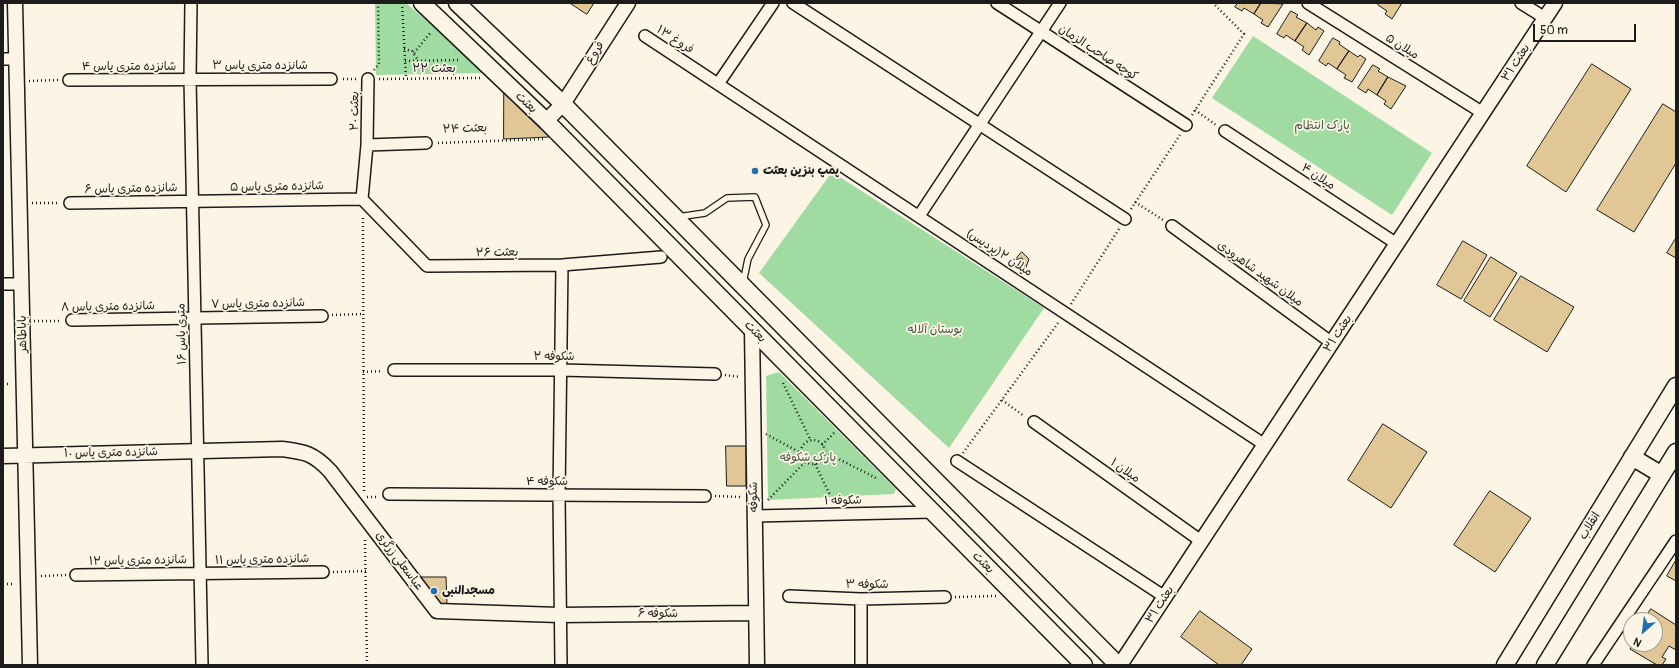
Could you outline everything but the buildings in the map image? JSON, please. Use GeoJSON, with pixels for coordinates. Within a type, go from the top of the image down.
{"type":"FeatureCollection","features":[{"type":"Feature","properties":{"kind":"main road","name":"بعثت"},"geometry":{"type":"LineString","coordinates":[[422,3],[546,121],[1084,665]]}},
{"type":"Feature","properties":{"kind":"main road","name":"بعثت"},"geometry":{"type":"LineString","coordinates":[[457,3],[563,104],[1119,665]]}},
{"type":"Feature","properties":{"kind":"main road","name":"انقلاب"},"geometry":{"type":"LineString","coordinates":[[1505,665],[1676,386]]}},
{"type":"Feature","properties":{"kind":"main road"},"geometry":{"type":"LineString","coordinates":[[1545,665],[1676,452]]}},
{"type":"Feature","properties":{"kind":"main road"},"geometry":{"type":"LineString","coordinates":[[1632,457],[1662,475]]}},
{"type":"Feature","properties":{"kind":"street","name":"باباطاهر"},"geometry":{"type":"LineString","coordinates":[[15,3],[10,59],[17,81],[30,665]]}},
{"type":"Feature","properties":{"kind":"street","name":"۱۶ متری یاس"},"geometry":{"type":"LineString","coordinates":[[191,3],[190,79],[192,201],[202,665]]}},
{"type":"Feature","properties":{"kind":"street","name":"فروغ"},"geometry":{"type":"LineString","coordinates":[[546,121],[563,104],[628,3]]}},
{"type":"Feature","properties":{"kind":"street"},"geometry":{"type":"LineString","coordinates":[[793,3],[1125,220]]}},
{"type":"Feature","properties":{"kind":"street","name":"کوچه صاحب الزمان"},"geometry":{"type":"LineString","coordinates":[[997,3],[1186,126]]}},
{"type":"Feature","properties":{"kind":"street"},"geometry":{"type":"LineString","coordinates":[[918,216],[1060,3]]}},
{"type":"Feature","properties":{"kind":"street","name":"میلان ۵"},"geometry":{"type":"LineString","coordinates":[[1308,3],[1483,113]]}},
{"type":"Feature","properties":{"kind":"street"},"geometry":{"type":"LineString","coordinates":[[1521,3],[1545,18]]}},
{"type":"Feature","properties":{"kind":"street","name":"بعثت ۳۱"},"geometry":{"type":"LineString","coordinates":[[1119,665],[1555,3]]}},
{"type":"Feature","properties":{"kind":"street"},"geometry":{"type":"LineString","coordinates":[[718,84],[768,5]]}},
{"type":"Feature","properties":{"kind":"street","name":"فروغ ۱۳"},"geometry":{"type":"LineString","coordinates":[[645,36],[718,84]]}},
{"type":"Feature","properties":{"kind":"street","name":"شانزده متری یاس ۳"},"geometry":{"type":"LineString","coordinates":[[190,79],[331,79]]}},
{"type":"Feature","properties":{"kind":"street","name":"شانزده متری یاس ۴"},"geometry":{"type":"LineString","coordinates":[[69,80],[190,79]]}},
{"type":"Feature","properties":{"kind":"street","name":"بعثت ۲۰"},"geometry":{"type":"LineString","coordinates":[[362,199],[367,145],[368,79]]}},
{"type":"Feature","properties":{"kind":"street","name":"میلان ۲(پردیس)"},"geometry":{"type":"LineString","coordinates":[[718,84],[1265,445]]}},
{"type":"Feature","properties":{"kind":"street","name":"میلان ۴"},"geometry":{"type":"LineString","coordinates":[[1225,132],[1397,244]]}},
{"type":"Feature","properties":{"kind":"street","name":"بعثت ۲۴"},"geometry":{"type":"LineString","coordinates":[[367,145],[426,143]]}},
{"type":"Feature","properties":{"kind":"street","name":"شانزده متری یاس ۵"},"geometry":{"type":"LineString","coordinates":[[192,201],[362,199]]}},
{"type":"Feature","properties":{"kind":"street","name":"بعثت ۲۶"},"geometry":{"type":"LineString","coordinates":[[362,199],[427,266],[562,265],[661,257]]}},
{"type":"Feature","properties":{"kind":"street","name":"شانزده متری یاس ۶"},"geometry":{"type":"LineString","coordinates":[[70,203],[192,201]]}},
{"type":"Feature","properties":{"kind":"street","name":"میلان شهید شاهرودی"},"geometry":{"type":"LineString","coordinates":[[1172,226],[1332,343]]}},
{"type":"Feature","properties":{"kind":"street"},"geometry":{"type":"LineString","coordinates":[[561,665],[559,615],[559,495],[562,265]]}},
{"type":"Feature","properties":{"kind":"street"},"geometry":{"type":"LineString","coordinates":[[3,284],[22,284]]}},
{"type":"Feature","properties":{"kind":"street","name":"شانزده متری یاس ۷"},"geometry":{"type":"LineString","coordinates":[[195,318],[322,316]]}},
{"type":"Feature","properties":{"kind":"street","name":"شانزده متری یاس ۸"},"geometry":{"type":"LineString","coordinates":[[72,320],[195,318]]}},
{"type":"Feature","properties":{"kind":"street","name":"شکوفه"},"geometry":{"type":"LineString","coordinates":[[752,329],[757,665]]}},
{"type":"Feature","properties":{"kind":"street","name":"شکوفه ۲"},"geometry":{"type":"LineString","coordinates":[[394,370],[561,370],[714,374]]}},
{"type":"Feature","properties":{"kind":"street","name":"میلان ۱"},"geometry":{"type":"LineString","coordinates":[[1034,422],[1202,541]]}},
{"type":"Feature","properties":{"kind":"street","name":"شانزده متری یاس ۱۰"},"geometry":{"type":"LineString","coordinates":[[25,455],[282,449],[304,452],[319,459],[330,471]]}},
{"type":"Feature","properties":{"kind":"street"},"geometry":{"type":"LineString","coordinates":[[3,456],[25,455]]}},
{"type":"Feature","properties":{"kind":"street"},"geometry":{"type":"LineString","coordinates":[[957,461],[1165,597]]}},
{"type":"Feature","properties":{"kind":"street","name":"عباسعلی زرگری"},"geometry":{"type":"LineString","coordinates":[[330,471],[436,611],[559,615]]}},
{"type":"Feature","properties":{"kind":"street","name":"شکوفه ۴"},"geometry":{"type":"LineString","coordinates":[[389,494],[705,496]]}},
{"type":"Feature","properties":{"kind":"street","name":"شکوفه ۱"},"geometry":{"type":"LineString","coordinates":[[754,506],[932,512]]}},
{"type":"Feature","properties":{"kind":"street"},"geometry":{"type":"LineString","coordinates":[[1593,665],[1676,541]]}},
{"type":"Feature","properties":{"kind":"street","name":"شانزده متری یاس ۱۱"},"geometry":{"type":"LineString","coordinates":[[200,574],[324,572]]}},
{"type":"Feature","properties":{"kind":"street","name":"شانزده متری یاس ۱۲"},"geometry":{"type":"LineString","coordinates":[[76,575],[200,574]]}},
{"type":"Feature","properties":{"kind":"street","name":"شکوفه ۳"},"geometry":{"type":"LineString","coordinates":[[789,596],[861,599],[945,597]]}},
{"type":"Feature","properties":{"kind":"street"},"geometry":{"type":"LineString","coordinates":[[861,599],[861,665]]}},
{"type":"Feature","properties":{"kind":"street","name":"شکوفه ۶"},"geometry":{"type":"LineString","coordinates":[[559,615],[756,613]]}},
{"type":"Feature","properties":{"kind":"lane"},"geometry":{"type":"LineString","coordinates":[[675,218],[705,213],[727,198],[755,197],[766,225],[748,259],[742,285]]}},
{"type":"Feature","properties":{"kind":"path","name":"بعثت ۲۰"},"geometry":{"type":"LineString","coordinates":[[368,79],[379,64],[378,3]]}},
{"type":"Feature","properties":{"kind":"path"},"geometry":{"type":"LineString","coordinates":[[402,3],[406,78]]}},
{"type":"Feature","properties":{"kind":"path"},"geometry":{"type":"LineString","coordinates":[[957,461],[1065,313],[1244,34],[1213,3]]}},
{"type":"Feature","properties":{"kind":"path"},"geometry":{"type":"LineString","coordinates":[[414,53],[440,21]]}},
{"type":"Feature","properties":{"kind":"path"},"geometry":{"type":"LineString","coordinates":[[404,49],[414,53],[418,60]]}},
{"type":"Feature","properties":{"kind":"path"},"geometry":{"type":"LineString","coordinates":[[405,60],[481,59]]}},
{"type":"Feature","properties":{"kind":"path","name":"بعثت ۲۲"},"geometry":{"type":"LineString","coordinates":[[331,79],[500,78]]}},
{"type":"Feature","properties":{"kind":"path"},"geometry":{"type":"LineString","coordinates":[[17,81],[69,80]]}},
{"type":"Feature","properties":{"kind":"path"},"geometry":{"type":"LineString","coordinates":[[1195,110],[1225,132]]}},
{"type":"Feature","properties":{"kind":"path","name":"بعثت ۲۴"},"geometry":{"type":"LineString","coordinates":[[426,143],[563,138]]}},
{"type":"Feature","properties":{"kind":"path"},"geometry":{"type":"LineString","coordinates":[[362,199],[364,314],[364,515],[367,571],[367,665]]}},
{"type":"Feature","properties":{"kind":"path"},"geometry":{"type":"LineString","coordinates":[[1135,202],[1172,226]]}},
{"type":"Feature","properties":{"kind":"path"},"geometry":{"type":"LineString","coordinates":[[20,203],[70,203]]}},
{"type":"Feature","properties":{"kind":"path"},"geometry":{"type":"LineString","coordinates":[[322,316],[364,314]]}},
{"type":"Feature","properties":{"kind":"path","name":"شانزده متری یاس ۸"},"geometry":{"type":"LineString","coordinates":[[22,321],[72,320]]}},
{"type":"Feature","properties":{"kind":"path"},"geometry":{"type":"LineString","coordinates":[[363,372],[394,370]]}},
{"type":"Feature","properties":{"kind":"path"},"geometry":{"type":"LineString","coordinates":[[714,374],[752,379]]}},
{"type":"Feature","properties":{"kind":"path"},"geometry":{"type":"LineString","coordinates":[[781,378],[811,441]]}},
{"type":"Feature","properties":{"kind":"path"},"geometry":{"type":"LineString","coordinates":[[1002,400],[1034,422]]}},
{"type":"Feature","properties":{"kind":"path"},"geometry":{"type":"LineString","coordinates":[[753,427],[801,453],[806,462],[814,464],[822,460],[825,452],[824,446],[821,443],[811,441],[803,446],[801,453]]}},
{"type":"Feature","properties":{"kind":"path"},"geometry":{"type":"LineString","coordinates":[[825,452],[885,483]]}},
{"type":"Feature","properties":{"kind":"path"},"geometry":{"type":"LineString","coordinates":[[705,496],[754,506],[765,503],[806,462]]}},
{"type":"Feature","properties":{"kind":"path"},"geometry":{"type":"LineString","coordinates":[[814,464],[830,494]]}},
{"type":"Feature","properties":{"kind":"path"},"geometry":{"type":"LineString","coordinates":[[324,572],[367,571]]}},
{"type":"Feature","properties":{"kind":"path"},"geometry":{"type":"LineString","coordinates":[[28,576],[76,575]]}},
{"type":"Feature","properties":{"kind":"path"},"geometry":{"type":"LineString","coordinates":[[945,597],[1015,595]]}},
{"type":"Feature","properties":{"kind":"green space"},"geometry":{"type":"Polygon","coordinates":[[[375,3],[406,3],[482,68],[484,73],[376,75],[375,3]]]}},
{"type":"Feature","properties":{"kind":"green space","name":"پارک انتظام"},"geometry":{"type":"Polygon","coordinates":[[[1253,36],[1432,153],[1392,215],[1212,98],[1253,36]]]}},
{"type":"Feature","properties":{"kind":"green space","name":"بوستان آلاله"},"geometry":{"type":"Polygon","coordinates":[[[832,172],[1044,308],[949,448],[759,273],[832,172]]]}},
{"type":"Feature","properties":{"kind":"green space","name":"پارک شکوفه"},"geometry":{"type":"Polygon","coordinates":[[[779,372],[896,489],[894,494],[768,500],[766,376],[779,372]]]}},
{"type":"Feature","properties":{"kind":"place","name":"پمپ بنزین بعثت"},"geometry":{"type":"Point","coordinates":[755,171]}},
{"type":"Feature","properties":{"kind":"place","name":"مسجدالنبی"},"geometry":{"type":"Point","coordinates":[434,591]}}]}
